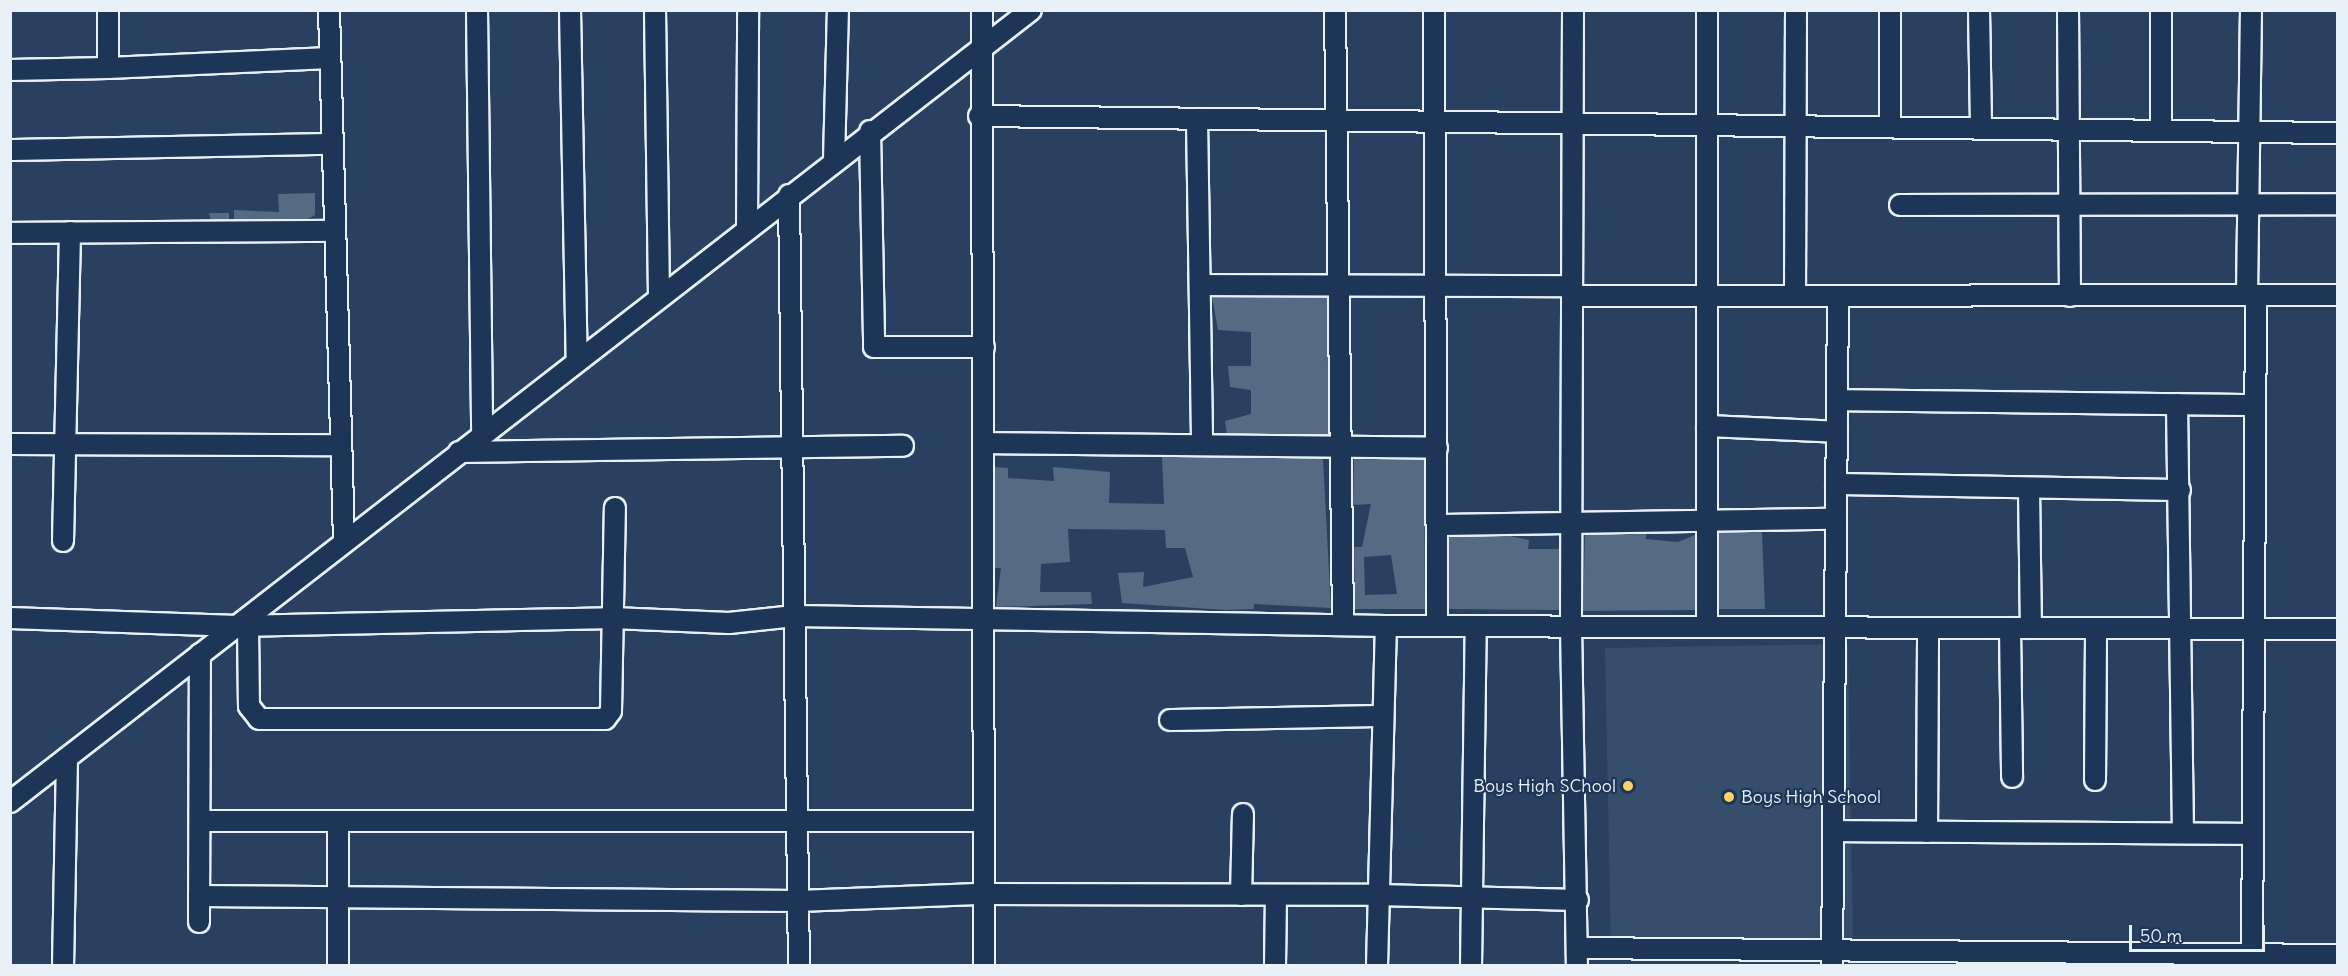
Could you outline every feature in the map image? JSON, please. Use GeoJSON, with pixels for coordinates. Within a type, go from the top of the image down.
{"type":"FeatureCollection","features":[{"type":"Feature","properties":{"kind":"street"},"geometry":{"type":"LineString","coordinates":[[108,10],[108,68]]}},
{"type":"Feature","properties":{"kind":"street"},"geometry":{"type":"LineString","coordinates":[[329,10],[344,542]]}},
{"type":"Feature","properties":{"kind":"street"},"geometry":{"type":"LineString","coordinates":[[477,10],[482,434]]}},
{"type":"Feature","properties":{"kind":"street"},"geometry":{"type":"LineString","coordinates":[[570,10],[577,360]]}},
{"type":"Feature","properties":{"kind":"street"},"geometry":{"type":"LineString","coordinates":[[655,10],[659,296]]}},
{"type":"Feature","properties":{"kind":"street"},"geometry":{"type":"LineString","coordinates":[[747,228],[748,10]]}},
{"type":"Feature","properties":{"kind":"street"},"geometry":{"type":"LineString","coordinates":[[834,160],[838,10]]}},
{"type":"Feature","properties":{"kind":"street"},"geometry":{"type":"LineString","coordinates":[[981,10],[979,116],[986,443],[980,616],[984,966]]}},
{"type":"Feature","properties":{"kind":"street"},"geometry":{"type":"LineString","coordinates":[[10,802],[200,654],[242,626],[344,542],[982,44],[1031,10]]}},
{"type":"Feature","properties":{"kind":"street"},"geometry":{"type":"LineString","coordinates":[[1335,10],[1338,444],[1343,626]]}},
{"type":"Feature","properties":{"kind":"street"},"geometry":{"type":"LineString","coordinates":[[1434,10],[1437,626]]}},
{"type":"Feature","properties":{"kind":"street"},"geometry":{"type":"LineString","coordinates":[[1573,10],[1571,626],[1578,957],[2252,960],[2337,955]]}},
{"type":"Feature","properties":{"kind":"street"},"geometry":{"type":"LineString","coordinates":[[1707,10],[1710,125],[1707,296],[1707,627]]}},
{"type":"Feature","properties":{"kind":"street"},"geometry":{"type":"LineString","coordinates":[[1795,296],[1796,10]]}},
{"type":"Feature","properties":{"kind":"street"},"geometry":{"type":"LineString","coordinates":[[1890,10],[1890,128]]}},
{"type":"Feature","properties":{"kind":"street"},"geometry":{"type":"LineString","coordinates":[[1979,10],[1981,129]]}},
{"type":"Feature","properties":{"kind":"street"},"geometry":{"type":"LineString","coordinates":[[2068,10],[2070,296]]}},
{"type":"Feature","properties":{"kind":"street"},"geometry":{"type":"LineString","coordinates":[[2161,10],[2161,131]]}},
{"type":"Feature","properties":{"kind":"street"},"geometry":{"type":"LineString","coordinates":[[2251,10],[2249,203],[2255,405],[2252,960]]}},
{"type":"Feature","properties":{"kind":"street"},"geometry":{"type":"LineString","coordinates":[[10,70],[330,58]]}},
{"type":"Feature","properties":{"kind":"street"},"geometry":{"type":"LineString","coordinates":[[979,116],[2337,133]]}},
{"type":"Feature","properties":{"kind":"street"},"geometry":{"type":"LineString","coordinates":[[1197,119],[1202,442]]}},
{"type":"Feature","properties":{"kind":"street"},"geometry":{"type":"LineString","coordinates":[[870,131],[874,347],[984,347]]}},
{"type":"Feature","properties":{"kind":"street"},"geometry":{"type":"LineString","coordinates":[[10,150],[332,144]]}},
{"type":"Feature","properties":{"kind":"street"},"geometry":{"type":"LineString","coordinates":[[789,195],[799,966]]}},
{"type":"Feature","properties":{"kind":"street"},"geometry":{"type":"LineString","coordinates":[[1900,205],[2337,204]]}},
{"type":"Feature","properties":{"kind":"street"},"geometry":{"type":"LineString","coordinates":[[10,233],[335,231]]}},
{"type":"Feature","properties":{"kind":"street"},"geometry":{"type":"LineString","coordinates":[[63,541],[70,232]]}},
{"type":"Feature","properties":{"kind":"street"},"geometry":{"type":"LineString","coordinates":[[1200,285],[1337,283],[1437,285],[1707,296],[2337,295]]}},
{"type":"Feature","properties":{"kind":"street"},"geometry":{"type":"LineString","coordinates":[[1832,958],[1838,296]]}},
{"type":"Feature","properties":{"kind":"street"},"geometry":{"type":"LineString","coordinates":[[1837,400],[2255,405]]}},
{"type":"Feature","properties":{"kind":"street"},"geometry":{"type":"LineString","coordinates":[[2177,404],[2183,833]]}},
{"type":"Feature","properties":{"kind":"street"},"geometry":{"type":"LineString","coordinates":[[1707,426],[1837,432]]}},
{"type":"Feature","properties":{"kind":"street"},"geometry":{"type":"LineString","coordinates":[[986,443],[1202,442],[1437,448]]}},
{"type":"Feature","properties":{"kind":"street"},"geometry":{"type":"LineString","coordinates":[[10,444],[341,445]]}},
{"type":"Feature","properties":{"kind":"street"},"geometry":{"type":"LineString","coordinates":[[459,452],[903,446]]}},
{"type":"Feature","properties":{"kind":"street"},"geometry":{"type":"LineString","coordinates":[[1836,484],[2180,490]]}},
{"type":"Feature","properties":{"kind":"street"},"geometry":{"type":"LineString","coordinates":[[2029,488],[2031,628]]}},
{"type":"Feature","properties":{"kind":"street"},"geometry":{"type":"LineString","coordinates":[[242,626],[249,706],[259,719],[591,722],[610,711],[615,508]]}},
{"type":"Feature","properties":{"kind":"street"},"geometry":{"type":"LineString","coordinates":[[1437,525],[1836,519]]}},
{"type":"Feature","properties":{"kind":"street"},"geometry":{"type":"LineString","coordinates":[[10,618],[242,626],[613,618],[729,623],[795,616],[980,616],[1343,626],[2337,629]]}},
{"type":"Feature","properties":{"kind":"street"},"geometry":{"type":"LineString","coordinates":[[1377,966],[1386,626]]}},
{"type":"Feature","properties":{"kind":"street"},"geometry":{"type":"LineString","coordinates":[[1471,966],[1476,626]]}},
{"type":"Feature","properties":{"kind":"street"},"geometry":{"type":"LineString","coordinates":[[1927,832],[1928,628]]}},
{"type":"Feature","properties":{"kind":"street"},"geometry":{"type":"LineString","coordinates":[[2010,628],[2012,777]]}},
{"type":"Feature","properties":{"kind":"street"},"geometry":{"type":"LineString","coordinates":[[2095,780],[2096,628]]}},
{"type":"Feature","properties":{"kind":"street"},"geometry":{"type":"LineString","coordinates":[[199,922],[200,654]]}},
{"type":"Feature","properties":{"kind":"street"},"geometry":{"type":"LineString","coordinates":[[1170,720],[1382,716]]}},
{"type":"Feature","properties":{"kind":"street"},"geometry":{"type":"LineString","coordinates":[[63,966],[68,758]]}},
{"type":"Feature","properties":{"kind":"street"},"geometry":{"type":"LineString","coordinates":[[1241,895],[1244,814]]}},
{"type":"Feature","properties":{"kind":"street"},"geometry":{"type":"LineString","coordinates":[[200,821],[338,824],[983,821]]}},
{"type":"Feature","properties":{"kind":"street"},"geometry":{"type":"LineString","coordinates":[[338,824],[338,966]]}},
{"type":"Feature","properties":{"kind":"street"},"geometry":{"type":"LineString","coordinates":[[1833,831],[2253,834]]}},
{"type":"Feature","properties":{"kind":"street"},"geometry":{"type":"LineString","coordinates":[[199,896],[798,901],[984,894],[1378,895],[1578,900]]}},
{"type":"Feature","properties":{"kind":"street"},"geometry":{"type":"LineString","coordinates":[[1275,966],[1276,895]]}},
{"type":"Feature","properties":{"kind":"shaded area","name":"Boys High School"},"geometry":{"type":"Polygon","coordinates":[[[1848,644],[1853,946],[1611,951],[1605,648],[1848,644]]]}},
{"type":"Feature","properties":{"kind":"building"},"geometry":{"type":"Polygon","coordinates":[[[315,193],[315,215],[308,219],[234,220],[234,210],[279,212],[278,194],[315,193]]]}},
{"type":"Feature","properties":{"kind":"building"},"geometry":{"type":"Polygon","coordinates":[[[209,213],[229,213],[229,220],[211,220],[209,213]]]}},
{"type":"Feature","properties":{"kind":"building"},"geometry":{"type":"Polygon","coordinates":[[[1212,297],[1327,297],[1329,435],[1227,434],[1225,421],[1251,414],[1251,390],[1230,387],[1228,366],[1251,366],[1251,332],[1218,330],[1212,297]]]}},
{"type":"Feature","properties":{"kind":"building"},"geometry":{"type":"Polygon","coordinates":[[[1162,457],[1323,459],[1331,608],[1254,604],[1254,609],[1226,610],[1122,603],[1118,573],[1144,572],[1143,587],[1193,577],[1185,548],[1166,548],[1165,530],[1068,529],[1070,562],[1041,564],[1040,592],[1091,592],[1092,604],[996,607],[1001,568],[995,568],[995,467],[1008,468],[1008,478],[1054,481],[1053,467],[1110,472],[1109,503],[1164,504],[1162,457]]]}},
{"type":"Feature","properties":{"kind":"building"},"geometry":{"type":"Polygon","coordinates":[[[1354,459],[1424,460],[1425,609],[1355,609],[1354,547],[1362,547],[1371,504],[1353,505],[1354,459]],[[1391,555],[1364,557],[1365,595],[1397,594],[1391,555]]]}},
{"type":"Feature","properties":{"kind":"building"},"geometry":{"type":"Polygon","coordinates":[[[1762,532],[1765,609],[1719,609],[1719,533],[1762,532]]]}},
{"type":"Feature","properties":{"kind":"building"},"geometry":{"type":"Polygon","coordinates":[[[1646,534],[1646,539],[1678,542],[1695,535],[1695,610],[1583,611],[1585,535],[1646,534]]]}},
{"type":"Feature","properties":{"kind":"building"},"geometry":{"type":"Polygon","coordinates":[[[1510,536],[1529,540],[1528,549],[1559,549],[1559,610],[1449,609],[1449,537],[1510,536]]]}},
{"type":"Feature","properties":{"kind":"place","name":"Boys High SChool"},"geometry":{"type":"Point","coordinates":[1628,786]}},
{"type":"Feature","properties":{"kind":"place","name":"Boys High School"},"geometry":{"type":"Point","coordinates":[1729,797]}}]}
